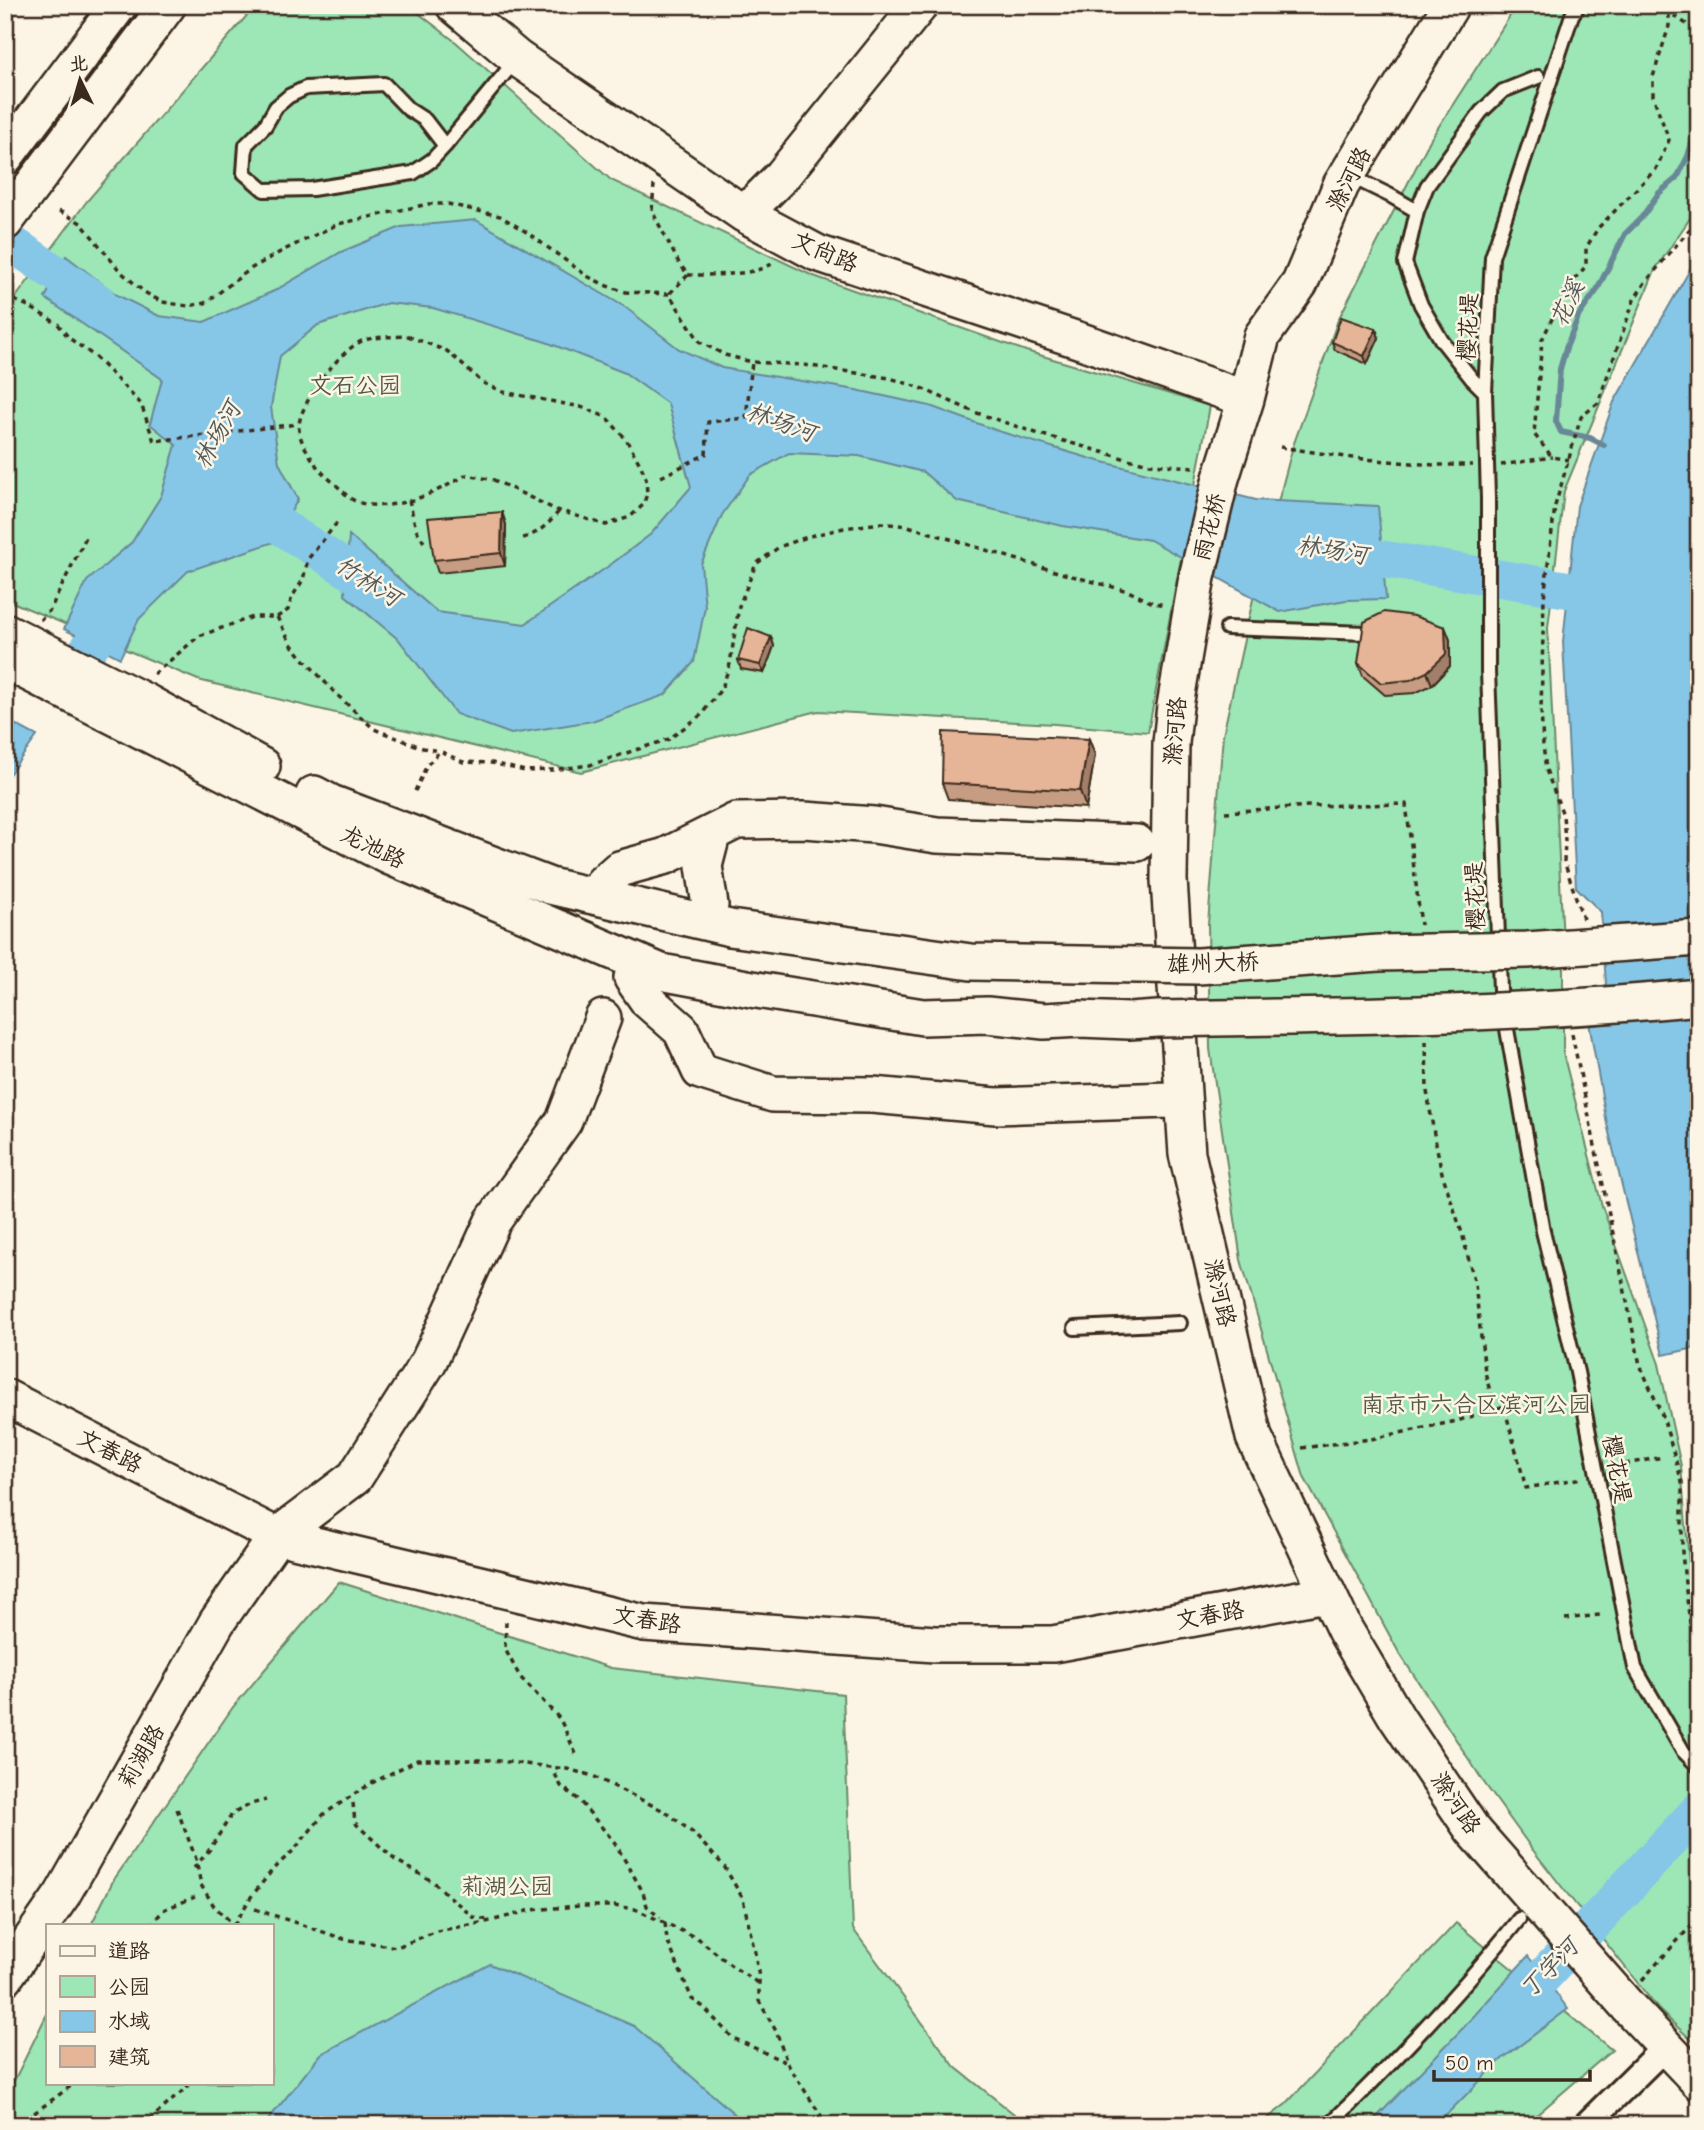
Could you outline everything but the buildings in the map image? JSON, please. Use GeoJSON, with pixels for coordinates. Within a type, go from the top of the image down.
{"type":"FeatureCollection","features":[{"type":"Feature","properties":{"kind":"street"},"geometry":{"type":"LineString","coordinates":[[5,157],[119,5]]}},
{"type":"Feature","properties":{"kind":"street"},"geometry":{"type":"LineString","coordinates":[[7,226],[168,5]]}},
{"type":"Feature","properties":{"kind":"street","name":"文尚路"},"geometry":{"type":"LineString","coordinates":[[454,5],[517,58],[744,214],[817,253],[1072,338],[1246,400]]}},
{"type":"Feature","properties":{"kind":"street"},"geometry":{"type":"LineString","coordinates":[[744,214],[782,176],[920,5]]}},
{"type":"Feature","properties":{"kind":"street","name":"滁河路"},"geometry":{"type":"LineString","coordinates":[[1210,472],[1246,400],[1262,336],[1300,283],[1341,185],[1451,5]]}},
{"type":"Feature","properties":{"kind":"street","name":"雨花桥"},"geometry":{"type":"LineString","coordinates":[[1197,577],[1210,472]]}},
{"type":"Feature","properties":{"kind":"street","name":"滁河路"},"geometry":{"type":"LineString","coordinates":[[1197,577],[1175,706],[1170,796],[1169,880],[1187,1154],[1254,1437],[1326,1594],[1397,1718],[1472,1829],[1554,1924],[1634,1998]]}},
{"type":"Feature","properties":{"kind":"street","name":"龙池路"},"geometry":{"type":"LineString","coordinates":[[18,630],[331,803],[550,886],[720,917]]}},
{"type":"Feature","properties":{"kind":"street","name":"龙池路"},"geometry":{"type":"LineString","coordinates":[[5,661],[388,856],[661,972],[923,1017],[987,1015],[1044,1021],[1361,1016],[1618,1005],[1699,997]]}},
{"type":"Feature","properties":{"kind":"street"},"geometry":{"type":"LineString","coordinates":[[603,883],[619,869],[666,856],[736,821],[804,820],[874,825],[937,835],[1137,843]]}},
{"type":"Feature","properties":{"kind":"street"},"geometry":{"type":"LineString","coordinates":[[712,835],[704,866],[720,917]]}},
{"type":"Feature","properties":{"kind":"street","name":"雄州大桥"},"geometry":{"type":"LineString","coordinates":[[720,917],[971,962],[1198,966],[1380,953],[1527,950],[1699,938]]}},
{"type":"Feature","properties":{"kind":"street"},"geometry":{"type":"LineString","coordinates":[[632,978],[648,1001],[681,1030],[700,1071],[773,1094],[872,1095],[996,1106],[1169,1100]]}},
{"type":"Feature","properties":{"kind":"street"},"geometry":{"type":"LineString","coordinates":[[681,1030],[696,984]]}},
{"type":"Feature","properties":{"kind":"street","name":"莉湖路"},"geometry":{"type":"LineString","coordinates":[[5,1978],[62,1895],[217,1622],[277,1536],[355,1477],[421,1373],[493,1221],[564,1121],[603,1018]]}},
{"type":"Feature","properties":{"kind":"street","name":"文春路"},"geometry":{"type":"LineString","coordinates":[[5,1397],[277,1536],[644,1623],[936,1644],[1053,1644],[1326,1594]]}},
{"type":"Feature","properties":{"kind":"street"},"geometry":{"type":"LineString","coordinates":[[1634,1998],[1666,2046],[1699,2082]]}},
{"type":"Feature","properties":{"kind":"street"},"geometry":{"type":"LineString","coordinates":[[1586,2125],[1666,2046]]}},
{"type":"Feature","properties":{"kind":"lane","name":"樱花堤"},"geometry":{"type":"LineString","coordinates":[[1579,5],[1572,15],[1492,257],[1485,392],[1488,671],[1500,990],[1543,1231],[1577,1372],[1635,1668],[1683,1751],[1699,1767]]}},
{"type":"Feature","properties":{"kind":"lane"},"geometry":{"type":"LineString","coordinates":[[445,146],[425,120],[408,109],[384,84],[306,88],[289,96],[276,107],[265,126],[246,145],[244,173],[264,190],[312,189],[413,173],[432,160],[445,146],[517,58]]}},
{"type":"Feature","properties":{"kind":"lane"},"geometry":{"type":"LineString","coordinates":[[1485,392],[1442,341],[1421,305],[1405,263],[1417,211],[1427,186],[1482,112],[1503,91],[1538,77]]}},
{"type":"Feature","properties":{"kind":"lane"},"geometry":{"type":"LineString","coordinates":[[1347,175],[1391,195],[1417,211]]}},
{"type":"Feature","properties":{"kind":"lane"},"geometry":{"type":"LineString","coordinates":[[1227,628],[1366,633]]}},
{"type":"Feature","properties":{"kind":"lane"},"geometry":{"type":"LineString","coordinates":[[1075,1328],[1180,1323]]}},
{"type":"Feature","properties":{"kind":"lane"},"geometry":{"type":"LineString","coordinates":[[1329,2125],[1470,1980],[1519,1919]]}},
{"type":"Feature","properties":{"kind":"path"},"geometry":{"type":"LineString","coordinates":[[1657,5],[1679,22],[1699,32]]}},
{"type":"Feature","properties":{"kind":"path"},"geometry":{"type":"LineString","coordinates":[[1552,457],[1534,434],[1542,340],[1566,289],[1586,266],[1586,248],[1598,228],[1656,169],[1664,154],[1669,140],[1653,96],[1653,77],[1669,26],[1669,5]]}},
{"type":"Feature","properties":{"kind":"path"},"geometry":{"type":"LineString","coordinates":[[654,185],[652,211],[688,275]]}},
{"type":"Feature","properties":{"kind":"path"},"geometry":{"type":"LineString","coordinates":[[59,211],[81,223],[120,271],[144,292],[162,302],[188,306],[205,303],[252,268],[338,224],[428,204],[448,204],[500,216],[587,276],[626,292],[669,294],[688,275],[744,272],[769,267],[776,260]]}},
{"type":"Feature","properties":{"kind":"path"},"geometry":{"type":"LineString","coordinates":[[1586,930],[1564,861],[1563,816],[1546,770],[1541,709],[1544,598],[1555,506],[1581,417],[1598,403],[1634,300],[1644,284],[1699,218]]}},
{"type":"Feature","properties":{"kind":"path"},"geometry":{"type":"LineString","coordinates":[[669,294],[700,342],[725,355],[752,362],[891,378],[921,388],[974,412],[1036,433],[1123,458],[1210,472]]}},
{"type":"Feature","properties":{"kind":"path"},"geometry":{"type":"LineString","coordinates":[[5,296],[58,324],[69,338],[94,356],[141,404],[154,441],[298,424]]}},
{"type":"Feature","properties":{"kind":"path"},"geometry":{"type":"LineString","coordinates":[[408,336],[447,351],[483,383],[503,392],[581,407],[606,417],[626,439],[642,466],[647,494],[643,505],[630,517],[606,525],[554,509],[495,480],[466,475],[442,490],[397,505],[377,506],[353,500],[319,469],[300,438],[298,424],[323,376],[349,349],[364,340],[408,336]]}},
{"type":"Feature","properties":{"kind":"path"},"geometry":{"type":"LineString","coordinates":[[661,477],[706,454],[708,422],[746,418],[752,362]]}},
{"type":"Feature","properties":{"kind":"path"},"geometry":{"type":"LineString","coordinates":[[1280,447],[1353,458],[1434,465],[1483,465]]}},
{"type":"Feature","properties":{"kind":"path"},"geometry":{"type":"LineString","coordinates":[[1493,466],[1552,457],[1569,460]]}},
{"type":"Feature","properties":{"kind":"path"},"geometry":{"type":"LineString","coordinates":[[409,500],[416,529],[425,544]]}},
{"type":"Feature","properties":{"kind":"path"},"geometry":{"type":"LineString","coordinates":[[523,538],[535,534],[560,510]]}},
{"type":"Feature","properties":{"kind":"path"},"geometry":{"type":"LineString","coordinates":[[148,676],[157,673],[200,636],[253,617],[276,617],[288,610],[292,597],[303,580],[308,559],[340,519]]}},
{"type":"Feature","properties":{"kind":"path"},"geometry":{"type":"LineString","coordinates":[[276,617],[302,657],[335,693],[374,729],[423,748],[440,751],[463,762],[492,762],[525,771],[590,765],[669,740],[701,715],[722,688],[730,664],[739,606],[755,564],[779,547],[810,536],[881,523],[908,526],[1128,591],[1153,603],[1172,606]]}},
{"type":"Feature","properties":{"kind":"path"},"geometry":{"type":"LineString","coordinates":[[18,630],[50,610],[88,533]]}},
{"type":"Feature","properties":{"kind":"path"},"geometry":{"type":"LineString","coordinates":[[415,791],[428,765],[440,751]]}},
{"type":"Feature","properties":{"kind":"path"},"geometry":{"type":"LineString","coordinates":[[1225,811],[1406,804],[1407,814]]}},
{"type":"Feature","properties":{"kind":"path"},"geometry":{"type":"LineString","coordinates":[[1570,1025],[1640,1364],[1663,1418],[1682,1482],[1685,1583],[1690,1623],[1699,1649]]}},
{"type":"Feature","properties":{"kind":"path"},"geometry":{"type":"LineString","coordinates":[[1426,1047],[1427,1091],[1434,1133],[1442,1173],[1455,1208],[1475,1284],[1485,1372],[1493,1403]]}},
{"type":"Feature","properties":{"kind":"path"},"geometry":{"type":"LineString","coordinates":[[1302,1448],[1371,1439],[1408,1429],[1457,1421],[1504,1406],[1526,1488],[1587,1477]]}},
{"type":"Feature","properties":{"kind":"path"},"geometry":{"type":"LineString","coordinates":[[1615,1466],[1663,1457]]}},
{"type":"Feature","properties":{"kind":"path"},"geometry":{"type":"LineString","coordinates":[[1565,1619],[1600,1615]]}},
{"type":"Feature","properties":{"kind":"path"},"geometry":{"type":"LineString","coordinates":[[506,1622],[505,1649],[520,1677],[560,1719],[576,1754]]}},
{"type":"Feature","properties":{"kind":"path"},"geometry":{"type":"LineString","coordinates":[[235,1924],[266,1878],[324,1814],[370,1784],[417,1760],[491,1760],[567,1769],[593,1776],[666,1812],[693,1833],[724,1866],[743,1899],[755,1953],[759,2001],[776,2031],[787,2063],[827,2125]]}},
{"type":"Feature","properties":{"kind":"path"},"geometry":{"type":"LineString","coordinates":[[555,1774],[561,1786],[578,1799],[615,1843],[643,1892],[647,1906],[666,1923],[667,1940],[692,1999],[733,2038],[787,2063]]}},
{"type":"Feature","properties":{"kind":"path"},"geometry":{"type":"LineString","coordinates":[[194,1868],[232,1814],[266,1800]]}},
{"type":"Feature","properties":{"kind":"path"},"geometry":{"type":"LineString","coordinates":[[353,1803],[355,1824],[382,1849],[432,1881],[473,1917],[491,1921]]}},
{"type":"Feature","properties":{"kind":"path"},"geometry":{"type":"LineString","coordinates":[[177,1809],[196,1859],[201,1885],[214,1906],[233,1924]]}},
{"type":"Feature","properties":{"kind":"path"},"geometry":{"type":"LineString","coordinates":[[151,1924],[165,1909],[195,1897]]}},
{"type":"Feature","properties":{"kind":"path"},"geometry":{"type":"LineString","coordinates":[[255,1909],[286,1917],[344,1939],[397,1947],[437,1931],[531,1910],[614,1906],[635,1909],[699,1939],[733,1968],[759,1984]]}},
{"type":"Feature","properties":{"kind":"path"},"geometry":{"type":"LineString","coordinates":[[1634,1998],[1699,1917]]}},
{"type":"Feature","properties":{"kind":"path"},"geometry":{"type":"LineString","coordinates":[[18,2125],[74,2084]]}},
{"type":"Feature","properties":{"kind":"path"},"geometry":{"type":"LineString","coordinates":[[140,2125],[151,2119],[189,2084]]}},
{"type":"Feature","properties":{"kind":"green space","name":"文石公园"},"geometry":{"type":"Polygon","coordinates":[[[256,5],[408,5],[457,43],[611,180],[811,275],[1026,351],[1210,406],[1148,732],[818,711],[581,772],[198,680],[5,599],[5,312],[87,201],[256,5]]]}},
{"type":"Feature","properties":{"kind":"green space","name":"南京市六合区滨河公园"},"geometry":{"type":"Polygon","coordinates":[[[1517,5],[1699,5],[1699,205],[1655,270],[1564,491],[1548,628],[1563,943],[1563,1053],[1602,1206],[1659,1364],[1681,1466],[1693,1609],[1699,1616],[1699,2047],[1659,2010],[1532,1849],[1485,1784],[1398,1651],[1304,1477],[1241,1260],[1210,1049],[1208,924],[1223,735],[1257,581],[1293,446],[1338,320],[1430,140],[1517,5]]]}},
{"type":"Feature","properties":{"kind":"green space","name":"莉湖公园"},"geometry":{"type":"Polygon","coordinates":[[[339,1582],[611,1668],[843,1694],[853,1929],[955,2067],[1028,2125],[5,2125],[5,2092],[14,2081],[46,2016],[46,2084],[273,2084],[273,1924],[92,1924],[113,1881],[233,1707],[339,1582]]]}},
{"type":"Feature","properties":{"kind":"green space"},"geometry":{"type":"Polygon","coordinates":[[[1456,1923],[1612,2050],[1525,2125],[1259,2125],[1286,2104],[1456,1923]]]}},
{"type":"Feature","properties":{"kind":"water"},"geometry":{"type":"Polygon","coordinates":[[[476,220],[625,307],[679,349],[722,368],[856,390],[930,406],[998,431],[1095,460],[1256,500],[1378,506],[1386,599],[1346,600],[1280,612],[1150,540],[1063,526],[957,501],[923,472],[859,456],[789,453],[750,475],[722,515],[701,564],[705,607],[694,662],[665,695],[592,721],[511,734],[456,714],[399,640],[345,595],[349,535],[437,612],[525,624],[651,534],[691,487],[668,404],[625,373],[546,342],[433,308],[388,303],[318,325],[280,356],[271,407],[279,463],[298,499],[274,542],[188,571],[139,619],[120,658],[64,629],[87,581],[132,542],[161,496],[176,445],[150,424],[162,379],[45,298],[66,256],[117,295],[159,316],[204,322],[274,291],[341,252],[401,227],[476,220]]]}},
{"type":"Feature","properties":{"kind":"water"},"geometry":{"type":"Polygon","coordinates":[[[1699,254],[1699,1357],[1695,1348],[1663,1355],[1607,1124],[1585,1000],[1606,984],[1601,912],[1576,887],[1563,642],[1577,506],[1614,402],[1699,254]]]}},
{"type":"Feature","properties":{"kind":"water"},"geometry":{"type":"Polygon","coordinates":[[[5,719],[37,736],[5,780],[5,719]]]}},
{"type":"Feature","properties":{"kind":"water"},"geometry":{"type":"Polygon","coordinates":[[[1528,1956],[1568,2009],[1502,2059],[1449,2112],[1431,2125],[1369,2125],[1463,2028],[1528,1956]]]}},
{"type":"Feature","properties":{"kind":"water"},"geometry":{"type":"Polygon","coordinates":[[[490,1964],[634,2026],[747,2125],[264,2125],[321,2054],[490,1964]]]}},
{"type":"Feature","properties":{"kind":"waterway","name":"花溪"},"geometry":{"type":"LineString","coordinates":[[1604,445],[1590,438],[1561,432],[1556,421],[1560,369],[1566,348],[1579,315],[1597,290],[1625,234],[1642,217],[1659,193],[1677,178],[1688,156],[1699,122]]}},
{"type":"Feature","properties":{"kind":"waterway","name":"竹林河"},"geometry":{"type":"LineString","coordinates":[[5,239],[98,302]]}},
{"type":"Feature","properties":{"kind":"waterway","name":"竹林河"},"geometry":{"type":"LineString","coordinates":[[251,492],[258,512],[389,596]]}},
{"type":"Feature","properties":{"kind":"waterway","name":"林场河"},"geometry":{"type":"LineString","coordinates":[[1333,551],[1644,602],[1699,606]]}},
{"type":"Feature","properties":{"kind":"waterway","name":"林场河"},"geometry":{"type":"LineString","coordinates":[[78,662],[123,604]]}},
{"type":"Feature","properties":{"kind":"waterway","name":"丁字河"},"geometry":{"type":"LineString","coordinates":[[1510,2012],[1699,1810]]}}]}
